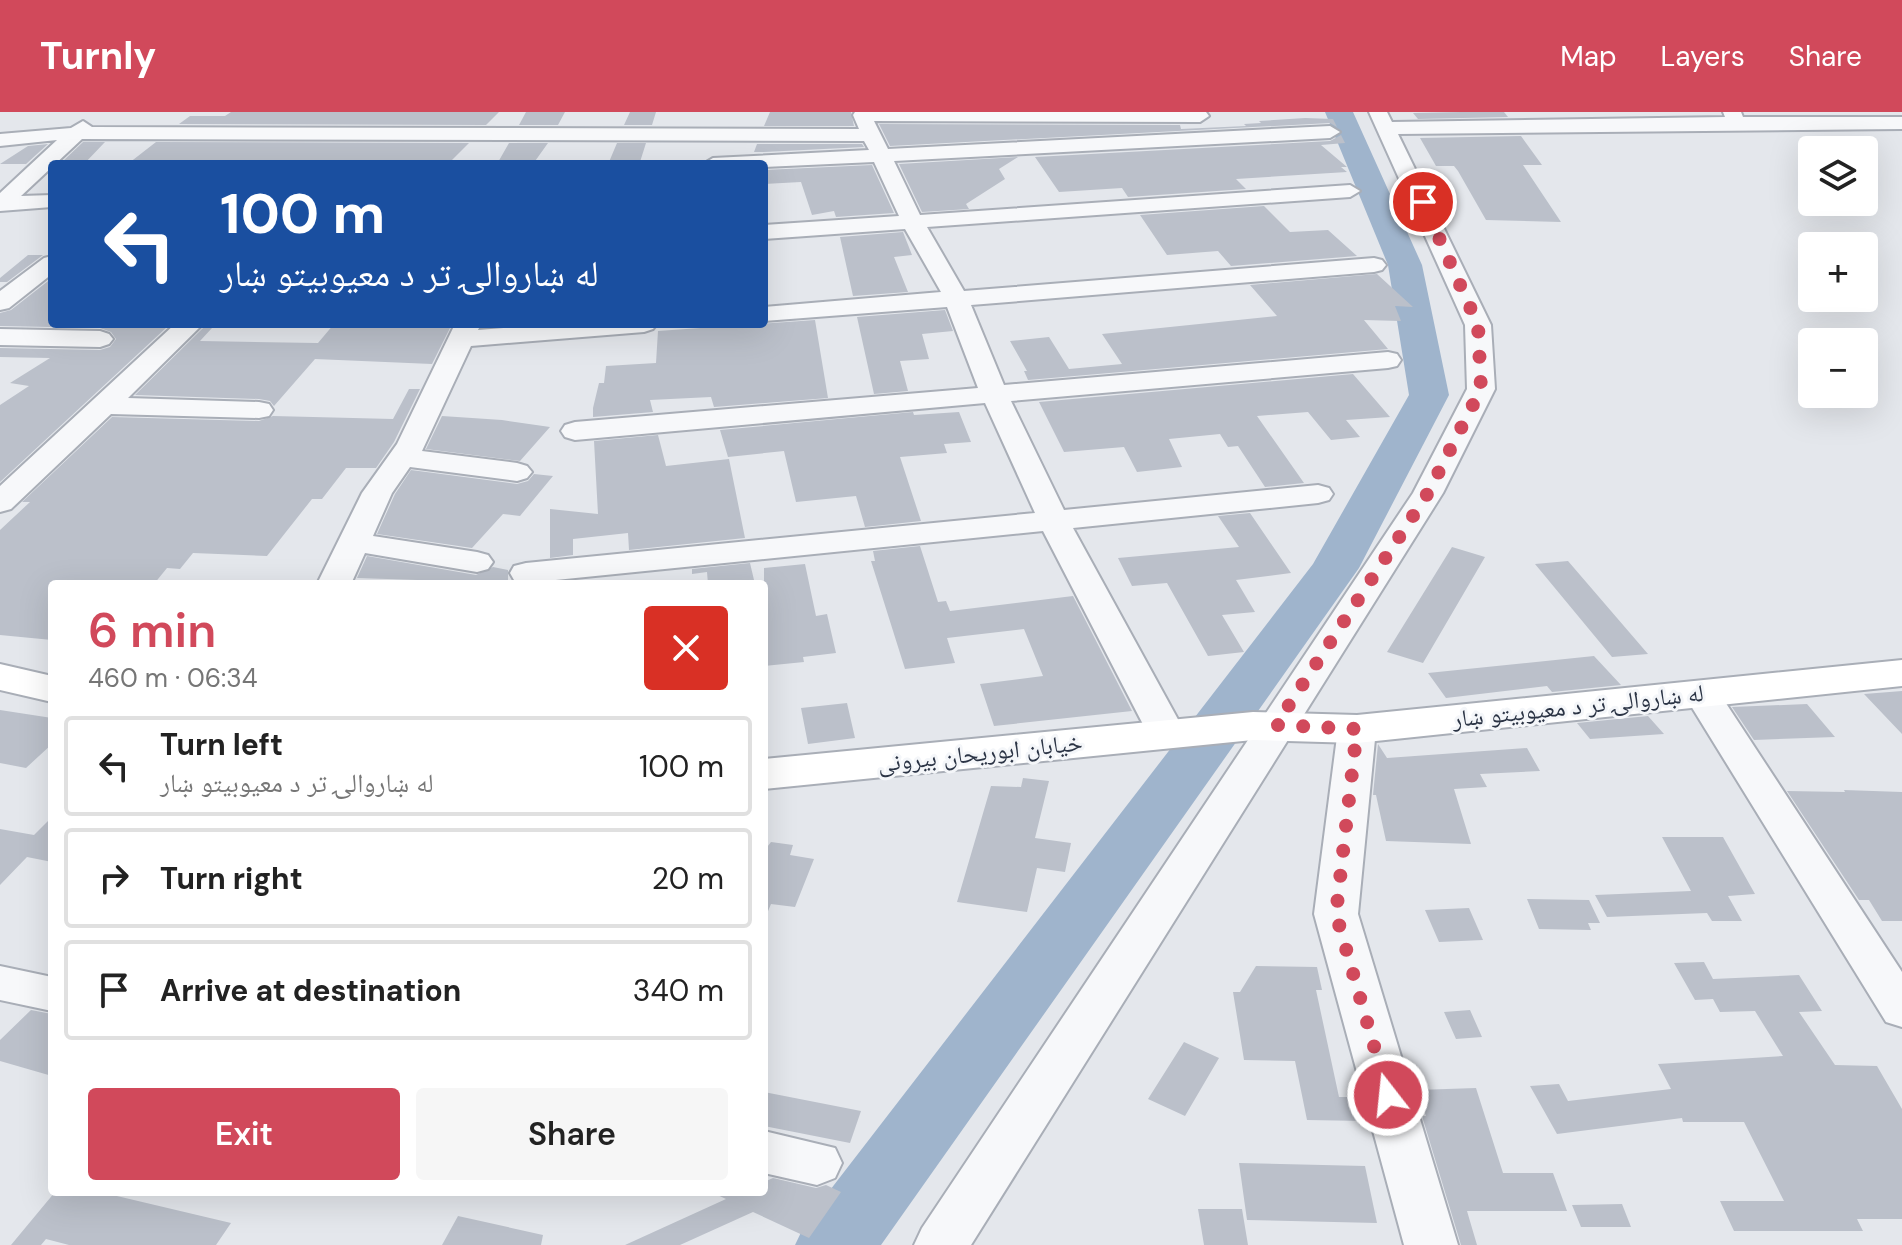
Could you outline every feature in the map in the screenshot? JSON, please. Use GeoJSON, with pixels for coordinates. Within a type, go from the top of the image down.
{"type":"FeatureCollection","features":[{"type":"Feature","properties":{"kind":"street"},"geometry":{"type":"LineString","coordinates":[[1,204],[98,112]]}},
{"type":"Feature","properties":{"kind":"street"},"geometry":{"type":"LineString","coordinates":[[731,160],[868,129],[1223,116]]}},
{"type":"Feature","properties":{"kind":"street"},"geometry":{"type":"LineString","coordinates":[[0,140],[76,133],[1324,124],[1270,116]]}},
{"type":"Feature","properties":{"kind":"street"},"geometry":{"type":"LineString","coordinates":[[941,1245],[1265,726],[1428,493],[1481,389],[1478,325],[1382,120],[1734,117],[1902,123]]}},
{"type":"Feature","properties":{"kind":"street"},"geometry":{"type":"LineString","coordinates":[[868,129],[912,221],[956,298],[995,396],[1054,521],[1182,732]]}},
{"type":"Feature","properties":{"kind":"street"},"geometry":{"type":"LineString","coordinates":[[768,232],[1350,191]]}},
{"type":"Feature","properties":{"kind":"street"},"geometry":{"type":"LineString","coordinates":[[1,204],[48,201]]}},
{"type":"Feature","properties":{"kind":"street"},"geometry":{"type":"LineString","coordinates":[[768,314],[1374,265]]}},
{"type":"Feature","properties":{"kind":"street"},"geometry":{"type":"LineString","coordinates":[[0,303],[48,266]]}},
{"type":"Feature","properties":{"kind":"street"},"geometry":{"type":"LineString","coordinates":[[0,503],[186,328]]}},
{"type":"Feature","properties":{"kind":"street"},"geometry":{"type":"LineString","coordinates":[[336,580],[377,493],[404,457],[465,332],[554,328]]}},
{"type":"Feature","properties":{"kind":"street"},"geometry":{"type":"LineString","coordinates":[[0,337],[100,339]]}},
{"type":"Feature","properties":{"kind":"street"},"geometry":{"type":"LineString","coordinates":[[575,431],[1388,360]]}},
{"type":"Feature","properties":{"kind":"street"},"geometry":{"type":"LineString","coordinates":[[103,405],[259,410]]}},
{"type":"Feature","properties":{"kind":"street"},"geometry":{"type":"LineString","coordinates":[[404,457],[517,472]]}},
{"type":"Feature","properties":{"kind":"street"},"geometry":{"type":"LineString","coordinates":[[0,466],[33,471]]}},
{"type":"Feature","properties":{"kind":"street"},"geometry":{"type":"LineString","coordinates":[[526,573],[1318,494]]}},
{"type":"Feature","properties":{"kind":"street"},"geometry":{"type":"LineString","coordinates":[[353,542],[477,562]]}},
{"type":"Feature","properties":{"kind":"street","name":"له ښاروالۍ تر د معیوبیتو ښار"},"geometry":{"type":"LineString","coordinates":[[1265,726],[1357,729],[1902,673]]}},
{"type":"Feature","properties":{"kind":"street"},"geometry":{"type":"LineString","coordinates":[[0,677],[48,688]]}},
{"type":"Feature","properties":{"kind":"street"},"geometry":{"type":"LineString","coordinates":[[1701,693],[1902,1009]]}},
{"type":"Feature","properties":{"kind":"street","name":"خیابان ابوریحان بیرونی"},"geometry":{"type":"LineString","coordinates":[[768,774],[1265,726]]}},
{"type":"Feature","properties":{"kind":"street"},"geometry":{"type":"LineString","coordinates":[[1357,729],[1336,914],[1431,1245]]}},
{"type":"Feature","properties":{"kind":"street"},"geometry":{"type":"LineString","coordinates":[[0,983],[48,993]]}},
{"type":"Feature","properties":{"kind":"street"},"geometry":{"type":"LineString","coordinates":[[768,1153],[817,1163]]}},
{"type":"Feature","properties":{"kind":"building"},"geometry":{"type":"Polygon","coordinates":[[[231,112],[499,112],[486,125],[179,124],[190,116],[225,116],[231,112]]]}},
{"type":"Feature","properties":{"kind":"building"},"geometry":{"type":"Polygon","coordinates":[[[526,112],[565,112],[558,125],[519,125],[526,112]]]}},
{"type":"Feature","properties":{"kind":"building"},"geometry":{"type":"Polygon","coordinates":[[[630,112],[656,112],[652,125],[624,125],[630,112]]]}},
{"type":"Feature","properties":{"kind":"building"},"geometry":{"type":"Polygon","coordinates":[[[770,112],[851,112],[854,126],[764,126],[770,112]]]}},
{"type":"Feature","properties":{"kind":"building"},"geometry":{"type":"Polygon","coordinates":[[[1504,112],[1508,117],[1418,119],[1413,113],[1504,112]]]}},
{"type":"Feature","properties":{"kind":"building"},"geometry":{"type":"Polygon","coordinates":[[[1333,119],[1337,127],[1330,123],[890,146],[879,124],[1180,125],[1181,129],[1246,126],[1244,124],[1261,123],[1259,121],[1333,119]]]}},
{"type":"Feature","properties":{"kind":"building"},"geometry":{"type":"Polygon","coordinates":[[[1341,135],[1345,143],[1321,145],[1347,167],[1341,167],[1347,172],[1236,179],[1246,189],[1128,197],[1122,188],[1059,192],[1035,157],[1330,141],[1341,135]]]}},
{"type":"Feature","properties":{"kind":"building"},"geometry":{"type":"Polygon","coordinates":[[[1521,136],[1542,165],[1523,165],[1561,222],[1486,220],[1454,166],[1436,166],[1420,138],[1521,136]]]}},
{"type":"Feature","properties":{"kind":"building"},"geometry":{"type":"Polygon","coordinates":[[[83,142],[105,142],[88,160],[64,160],[83,142]]]}},
{"type":"Feature","properties":{"kind":"building"},"geometry":{"type":"Polygon","coordinates":[[[156,142],[469,143],[452,160],[133,160],[156,142]]]}},
{"type":"Feature","properties":{"kind":"building"},"geometry":{"type":"Polygon","coordinates":[[[509,143],[548,143],[536,160],[499,160],[509,143]]]}},
{"type":"Feature","properties":{"kind":"building"},"geometry":{"type":"Polygon","coordinates":[[[617,143],[646,143],[641,160],[610,160],[617,143]]]}},
{"type":"Feature","properties":{"kind":"building"},"geometry":{"type":"Polygon","coordinates":[[[48,144],[26,164],[0,164],[28,146],[48,144]]]}},
{"type":"Feature","properties":{"kind":"building"},"geometry":{"type":"Polygon","coordinates":[[[757,144],[862,144],[864,147],[754,152],[757,144]]]}},
{"type":"Feature","properties":{"kind":"building"},"geometry":{"type":"Polygon","coordinates":[[[1018,157],[999,169],[1005,179],[966,204],[969,209],[922,212],[899,164],[1018,157]]]}},
{"type":"Feature","properties":{"kind":"building"},"geometry":{"type":"Polygon","coordinates":[[[872,165],[894,213],[836,217],[834,211],[812,215],[801,182],[768,184],[768,170],[872,165]]]}},
{"type":"Feature","properties":{"kind":"building"},"geometry":{"type":"Polygon","coordinates":[[[1264,206],[1290,232],[1328,230],[1357,256],[1231,266],[1218,251],[1167,255],[1140,215],[1264,206]]]}},
{"type":"Feature","properties":{"kind":"building"},"geometry":{"type":"Polygon","coordinates":[[[903,232],[912,255],[894,257],[908,292],[853,296],[840,237],[903,232]]]}},
{"type":"Feature","properties":{"kind":"building"},"geometry":{"type":"Polygon","coordinates":[[[28,255],[43,255],[7,282],[0,282],[0,278],[28,255]]]}},
{"type":"Feature","properties":{"kind":"building"},"geometry":{"type":"Polygon","coordinates":[[[1377,274],[1413,307],[1395,306],[1401,321],[1364,320],[1388,349],[1028,380],[1024,371],[1027,371],[1010,341],[1049,337],[1069,369],[1122,364],[1102,334],[1277,316],[1250,285],[1377,274]]]}},
{"type":"Feature","properties":{"kind":"building"},"geometry":{"type":"Polygon","coordinates":[[[48,281],[48,327],[0,326],[0,313],[11,310],[48,281]]]}},
{"type":"Feature","properties":{"kind":"building"},"geometry":{"type":"Polygon","coordinates":[[[945,310],[953,331],[922,334],[929,359],[900,361],[908,391],[874,394],[857,317],[945,310]]]}},
{"type":"Feature","properties":{"kind":"building"},"geometry":{"type":"Polygon","coordinates":[[[815,320],[828,398],[714,407],[711,397],[650,400],[653,412],[593,417],[599,383],[604,383],[606,366],[656,363],[658,331],[768,328],[768,323],[815,320]]]}},
{"type":"Feature","properties":{"kind":"building"},"geometry":{"type":"Polygon","coordinates":[[[100,328],[166,328],[0,482],[0,405],[29,386],[10,383],[50,358],[0,357],[0,348],[100,350],[110,347],[116,339],[111,332],[100,328]]]}},
{"type":"Feature","properties":{"kind":"building"},"geometry":{"type":"Polygon","coordinates":[[[203,328],[212,328],[200,341],[318,343],[331,328],[450,328],[432,364],[315,359],[274,406],[270,401],[259,399],[135,395],[203,328]]]}},
{"type":"Feature","properties":{"kind":"building"},"geometry":{"type":"Polygon","coordinates":[[[1353,374],[1390,417],[1346,420],[1360,437],[1331,440],[1308,412],[1257,416],[1304,483],[1265,487],[1238,446],[1228,447],[1220,434],[1169,439],[1182,467],[1137,472],[1124,447],[1064,452],[1039,402],[1353,374]]]}},
{"type":"Feature","properties":{"kind":"building"},"geometry":{"type":"Polygon","coordinates":[[[409,389],[420,389],[394,442],[376,468],[346,468],[322,499],[312,499],[267,556],[193,553],[180,569],[167,568],[157,580],[48,580],[48,640],[0,635],[0,530],[30,502],[22,502],[112,417],[259,421],[273,416],[393,419],[409,389]]]}},
{"type":"Feature","properties":{"kind":"building"},"geometry":{"type":"Polygon","coordinates":[[[913,412],[914,415],[959,412],[971,442],[944,444],[947,453],[900,457],[921,521],[865,527],[856,496],[796,502],[784,451],[728,457],[720,430],[913,412]]]}},
{"type":"Feature","properties":{"kind":"building"},"geometry":{"type":"Polygon","coordinates":[[[442,416],[550,427],[520,461],[426,449],[442,416]]]}},
{"type":"Feature","properties":{"kind":"building"},"geometry":{"type":"Polygon","coordinates":[[[658,435],[666,466],[729,459],[745,538],[629,550],[628,533],[573,539],[573,555],[550,558],[550,509],[598,514],[594,441],[658,435]]]}},
{"type":"Feature","properties":{"kind":"building"},"geometry":{"type":"Polygon","coordinates":[[[411,470],[517,484],[528,481],[534,474],[553,476],[520,516],[503,514],[472,548],[377,534],[395,494],[411,470]]]}},
{"type":"Feature","properties":{"kind":"building"},"geometry":{"type":"Polygon","coordinates":[[[1250,513],[1291,573],[1236,580],[1255,612],[1222,615],[1244,652],[1208,656],[1167,583],[1132,586],[1118,558],[1239,547],[1218,516],[1250,513]]]}},
{"type":"Feature","properties":{"kind":"building"},"geometry":{"type":"Polygon","coordinates":[[[920,546],[938,602],[946,601],[950,611],[1073,596],[1132,711],[994,726],[980,684],[1043,676],[1024,629],[947,638],[955,663],[905,669],[871,561],[875,561],[873,551],[920,546]]]}},
{"type":"Feature","properties":{"kind":"building"},"geometry":{"type":"Polygon","coordinates":[[[1452,547],[1485,557],[1423,663],[1387,652],[1452,547]]]}},
{"type":"Feature","properties":{"kind":"building"},"geometry":{"type":"Polygon","coordinates":[[[367,556],[476,575],[493,567],[508,570],[508,580],[357,578],[367,556]]]}},
{"type":"Feature","properties":{"kind":"building"},"geometry":{"type":"Polygon","coordinates":[[[1568,561],[1648,654],[1612,657],[1535,564],[1568,561]]]}},
{"type":"Feature","properties":{"kind":"building"},"geometry":{"type":"Polygon","coordinates":[[[750,563],[754,580],[708,580],[707,572],[692,574],[692,569],[750,563]]]}},
{"type":"Feature","properties":{"kind":"building"},"geometry":{"type":"Polygon","coordinates":[[[805,564],[816,616],[827,614],[836,653],[803,657],[804,662],[768,666],[768,580],[764,580],[764,568],[805,564]]]}},
{"type":"Feature","properties":{"kind":"building"},"geometry":{"type":"Polygon","coordinates":[[[1594,656],[1621,685],[1552,692],[1547,686],[1446,698],[1428,673],[1594,656]]]}},
{"type":"Feature","properties":{"kind":"building"},"geometry":{"type":"Polygon","coordinates":[[[1902,691],[1902,734],[1864,694],[1902,691]]]}},
{"type":"Feature","properties":{"kind":"building"},"geometry":{"type":"Polygon","coordinates":[[[847,703],[855,738],[808,744],[801,708],[847,703]]]}},
{"type":"Feature","properties":{"kind":"building"},"geometry":{"type":"Polygon","coordinates":[[[1807,704],[1835,737],[1754,740],[1732,707],[1807,704]]]}},
{"type":"Feature","properties":{"kind":"building"},"geometry":{"type":"Polygon","coordinates":[[[0,710],[48,717],[48,748],[26,768],[0,763],[0,710]]]}},
{"type":"Feature","properties":{"kind":"building"},"geometry":{"type":"Polygon","coordinates":[[[1648,716],[1664,734],[1590,739],[1577,723],[1648,716]]]}},
{"type":"Feature","properties":{"kind":"building"},"geometry":{"type":"Polygon","coordinates":[[[1378,744],[1387,758],[1527,748],[1540,771],[1480,774],[1487,787],[1454,789],[1471,844],[1386,841],[1376,795],[1373,795],[1378,744]]]}},
{"type":"Feature","properties":{"kind":"building"},"geometry":{"type":"Polygon","coordinates":[[[1023,778],[1049,781],[1035,838],[1071,843],[1065,872],[1037,868],[1027,912],[957,902],[991,786],[1021,787],[1023,778]]]}},
{"type":"Feature","properties":{"kind":"building"},"geometry":{"type":"Polygon","coordinates":[[[1787,791],[1902,792],[1902,921],[1882,921],[1869,900],[1859,900],[1787,791]]]}},
{"type":"Feature","properties":{"kind":"building"},"geometry":{"type":"Polygon","coordinates":[[[48,821],[48,861],[27,857],[0,885],[0,829],[34,835],[48,821]]]}},
{"type":"Feature","properties":{"kind":"building"},"geometry":{"type":"Polygon","coordinates":[[[1662,837],[1723,837],[1755,894],[1728,896],[1742,921],[1712,921],[1707,913],[1607,917],[1595,895],[1691,891],[1662,837]]]}},
{"type":"Feature","properties":{"kind":"building"},"geometry":{"type":"Polygon","coordinates":[[[771,842],[793,845],[790,855],[814,859],[795,907],[771,904],[768,911],[768,846],[771,842]]]}},
{"type":"Feature","properties":{"kind":"building"},"geometry":{"type":"Polygon","coordinates":[[[1527,899],[1589,900],[1600,923],[1588,923],[1591,930],[1539,929],[1527,899]]]}},
{"type":"Feature","properties":{"kind":"building"},"geometry":{"type":"Polygon","coordinates":[[[1469,908],[1483,940],[1439,942],[1425,910],[1469,908]]]}},
{"type":"Feature","properties":{"kind":"building"},"geometry":{"type":"Polygon","coordinates":[[[1704,962],[1713,979],[1799,975],[1822,1011],[1799,1012],[1835,1065],[1877,1066],[1902,1109],[1902,1219],[1857,1219],[1863,1231],[1734,1231],[1720,1201],[1784,1201],[1744,1122],[1683,1122],[1682,1118],[1557,1134],[1530,1086],[1559,1084],[1568,1101],[1671,1089],[1658,1064],[1783,1056],[1755,1011],[1720,1012],[1713,999],[1695,1000],[1674,963],[1704,962]]]}},
{"type":"Feature","properties":{"kind":"building"},"geometry":{"type":"Polygon","coordinates":[[[1256,966],[1317,967],[1322,990],[1316,990],[1339,1097],[1357,1097],[1363,1121],[1307,1120],[1295,1061],[1244,1060],[1233,992],[1240,992],[1256,966]]]}},
{"type":"Feature","properties":{"kind":"building"},"geometry":{"type":"Polygon","coordinates":[[[31,1010],[48,1013],[48,1075],[0,1061],[0,1040],[31,1010]]]}},
{"type":"Feature","properties":{"kind":"building"},"geometry":{"type":"Polygon","coordinates":[[[1470,1010],[1482,1037],[1456,1039],[1444,1012],[1470,1010]]]}},
{"type":"Feature","properties":{"kind":"building"},"geometry":{"type":"Polygon","coordinates":[[[1184,1042],[1219,1058],[1185,1116],[1148,1099],[1184,1042]]]}},
{"type":"Feature","properties":{"kind":"building"},"geometry":{"type":"Polygon","coordinates":[[[1476,1088],[1503,1173],[1553,1173],[1567,1211],[1467,1211],[1477,1245],[1461,1245],[1417,1090],[1476,1088]]]}},
{"type":"Feature","properties":{"kind":"building"},"geometry":{"type":"Polygon","coordinates":[[[768,1093],[861,1111],[850,1143],[768,1127],[768,1093]]]}},
{"type":"Feature","properties":{"kind":"building"},"geometry":{"type":"Polygon","coordinates":[[[1239,1163],[1365,1166],[1377,1223],[1247,1220],[1239,1163]]]}},
{"type":"Feature","properties":{"kind":"building"},"geometry":{"type":"Polygon","coordinates":[[[773,1178],[816,1188],[826,1185],[841,1192],[809,1238],[753,1212],[680,1245],[625,1245],[726,1199],[720,1196],[768,1196],[768,1180],[773,1178]]]}},
{"type":"Feature","properties":{"kind":"building"},"geometry":{"type":"Polygon","coordinates":[[[52,1196],[117,1196],[231,1223],[216,1245],[69,1245],[46,1239],[41,1245],[11,1245],[52,1196]]]}},
{"type":"Feature","properties":{"kind":"building"},"geometry":{"type":"Polygon","coordinates":[[[1622,1204],[1631,1227],[1581,1227],[1572,1205],[1622,1204]]]}},
{"type":"Feature","properties":{"kind":"building"},"geometry":{"type":"Polygon","coordinates":[[[1198,1209],[1242,1209],[1248,1245],[1204,1245],[1198,1209]]]}},
{"type":"Feature","properties":{"kind":"building"},"geometry":{"type":"Polygon","coordinates":[[[458,1216],[543,1235],[541,1245],[442,1245],[458,1216]]]}},
{"type":"Feature","properties":{"kind":"waterway"},"geometry":{"type":"LineString","coordinates":[[835,1245],[1335,568],[1429,395],[1405,265],[1339,112]]}},
{"type":"Feature","properties":{"kind":"route"},"geometry":{"type":"LineString","coordinates":[[1388,1095],[1336,914],[1357,729],[1276,725],[1428,493],[1481,389],[1478,325],[1423,202]]}}]}
